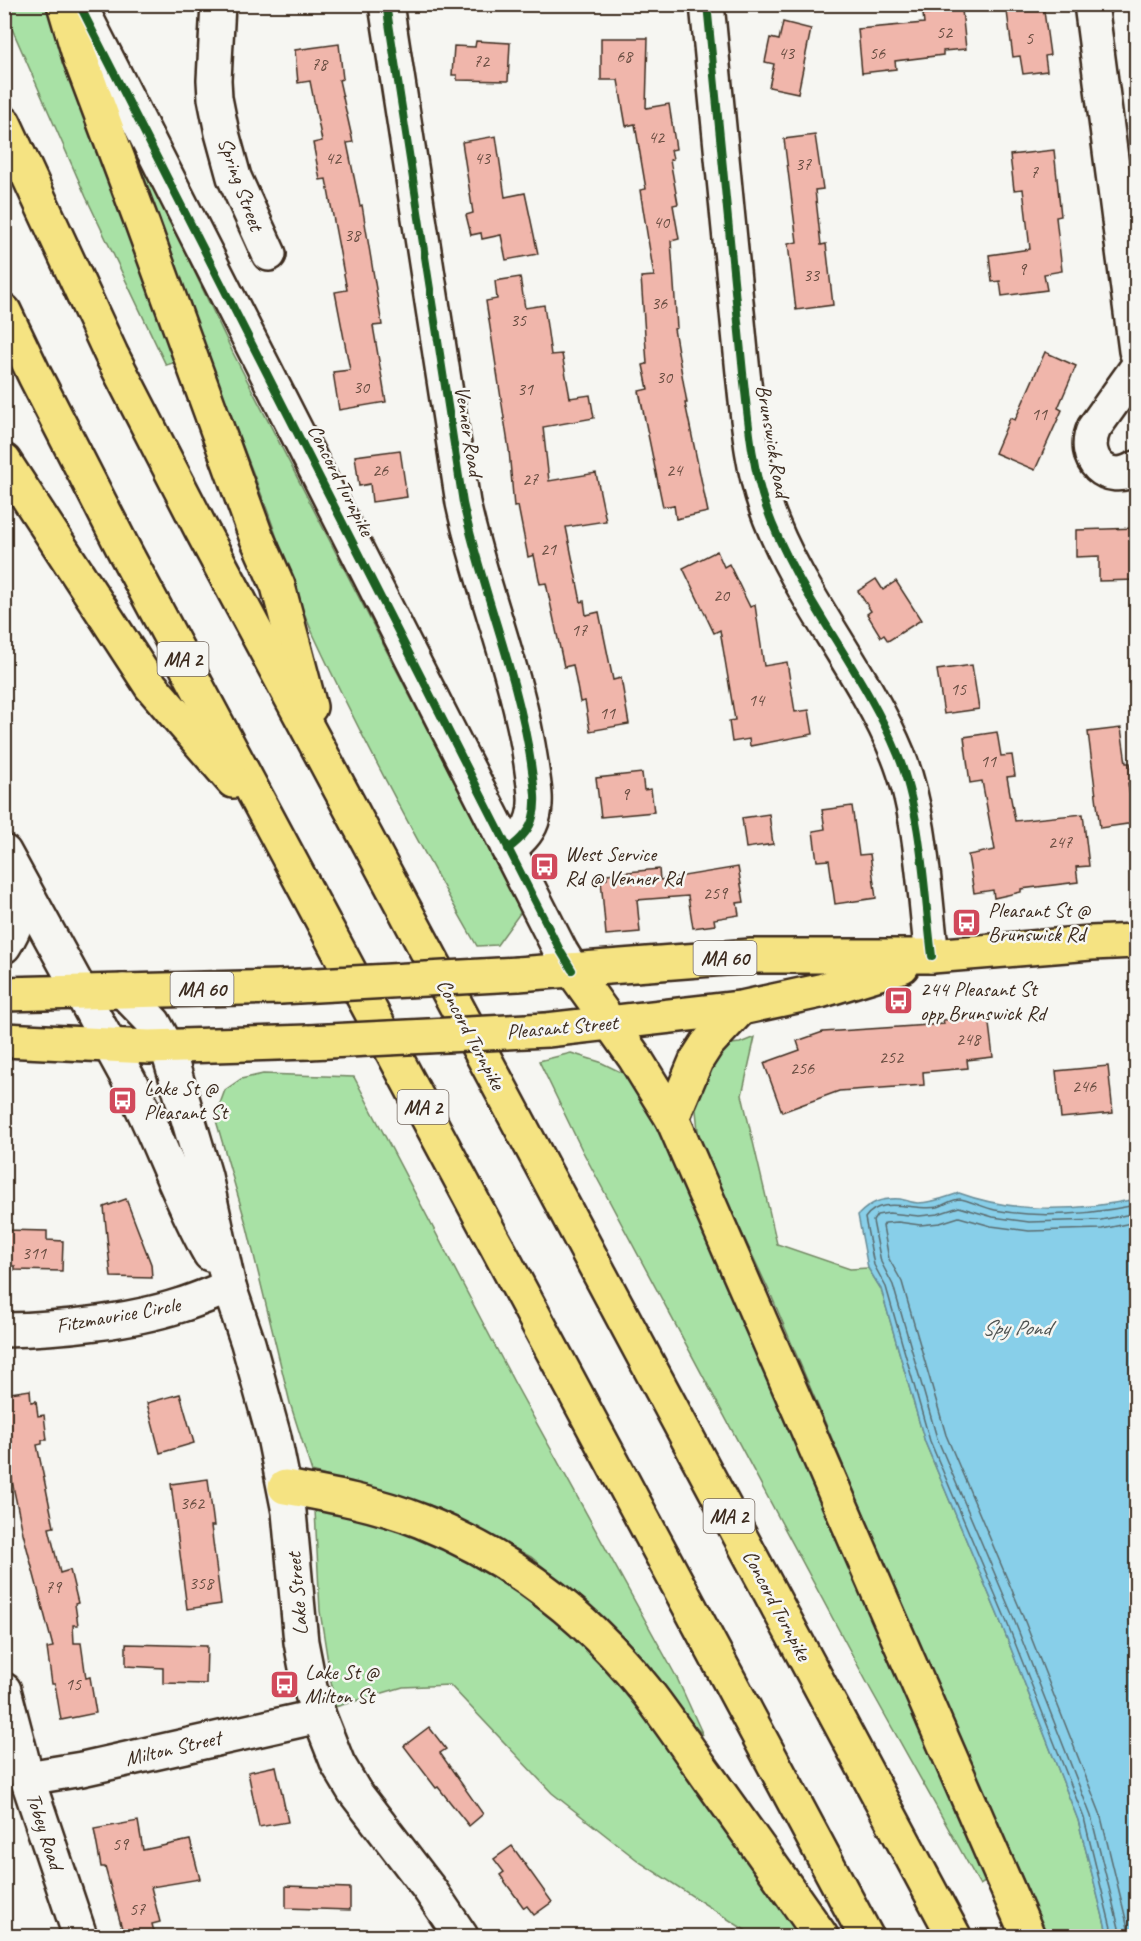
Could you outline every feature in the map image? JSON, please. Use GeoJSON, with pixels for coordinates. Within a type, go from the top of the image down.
{"type":"FeatureCollection","features":[{"type":"Feature","properties":{"kind":"main road"},"geometry":{"type":"LineString","coordinates":[[64,4],[80,58],[256,536],[278,586],[325,761]]}},
{"type":"Feature","properties":{"kind":"main road","name":"Concord Turnpike"},"geometry":{"type":"LineString","coordinates":[[4,123],[116,364],[196,519],[954,1936]]}},
{"type":"Feature","properties":{"kind":"main road","name":"MA 2"},"geometry":{"type":"LineString","coordinates":[[4,311],[79,463],[866,1936]]}},
{"type":"Feature","properties":{"kind":"main road"},"geometry":{"type":"LineString","coordinates":[[4,461],[151,687],[272,824]]}},
{"type":"Feature","properties":{"kind":"main road","name":"Pleasant Street"},"geometry":{"type":"LineString","coordinates":[[4,994],[280,987],[518,974],[751,956],[789,954],[933,956],[1137,941]]}},
{"type":"Feature","properties":{"kind":"main road","name":"Pleasant Street"},"geometry":{"type":"LineString","coordinates":[[4,1040],[111,1047],[167,1047],[547,1030],[741,1008],[820,991],[933,956]]}},
{"type":"Feature","properties":{"kind":"main road"},"geometry":{"type":"LineString","coordinates":[[572,970],[640,1066],[672,1118],[1028,1936]]}},
{"type":"Feature","properties":{"kind":"main road"},"geometry":{"type":"LineString","coordinates":[[672,1118],[696,1061],[712,1038],[741,1008]]}},
{"type":"Feature","properties":{"kind":"main road"},"geometry":{"type":"LineString","coordinates":[[285,1487],[343,1498],[429,1524],[475,1545],[511,1567],[569,1610],[606,1644],[646,1690],[821,1936]]}},
{"type":"Feature","properties":{"kind":"street","name":"Concord Turnpike"},"geometry":{"type":"LineString","coordinates":[[79,4],[508,849],[572,970]]}},
{"type":"Feature","properties":{"kind":"street","name":"Spring Street"},"geometry":{"type":"LineString","coordinates":[[218,4],[214,80],[222,133],[234,177],[269,254]]}},
{"type":"Feature","properties":{"kind":"street","name":"Venner Road"},"geometry":{"type":"LineString","coordinates":[[386,4],[463,503],[476,557],[514,680],[527,739],[535,792],[534,815],[525,834],[508,849]]}},
{"type":"Feature","properties":{"kind":"street","name":"Brunswick Road"},"geometry":{"type":"LineString","coordinates":[[707,4],[743,373],[759,483],[766,506],[787,555],[899,756],[915,819],[933,956]]}},
{"type":"Feature","properties":{"kind":"street"},"geometry":{"type":"LineString","coordinates":[[1091,4],[1137,351]]}},
{"type":"Feature","properties":{"kind":"street"},"geometry":{"type":"LineString","coordinates":[[1137,369],[1094,428],[1089,446],[1091,456],[1105,471],[1125,474],[1137,468]]}},
{"type":"Feature","properties":{"kind":"street"},"geometry":{"type":"LineString","coordinates":[[4,852],[80,992]]}},
{"type":"Feature","properties":{"kind":"street"},"geometry":{"type":"LineString","coordinates":[[4,946],[20,914],[21,884]]}},
{"type":"Feature","properties":{"kind":"street","name":"Lake Street"},"geometry":{"type":"LineString","coordinates":[[123,991],[154,1023],[167,1047],[205,1176],[229,1287],[264,1399],[285,1487],[292,1536],[301,1642],[310,1688],[319,1716],[338,1764],[354,1791],[430,1890],[461,1936]]}},
{"type":"Feature","properties":{"kind":"street","name":"Lake Street"},"geometry":{"type":"LineString","coordinates":[[80,992],[146,1112],[192,1220],[229,1287]]}},
{"type":"Feature","properties":{"kind":"street","name":"Fitzmaurice Circle"},"geometry":{"type":"LineString","coordinates":[[4,1330],[55,1327],[150,1313],[181,1305],[229,1287]]}},
{"type":"Feature","properties":{"kind":"street","name":"Tobey Road"},"geometry":{"type":"LineString","coordinates":[[4,1690],[27,1778],[80,1936]]}},
{"type":"Feature","properties":{"kind":"street","name":"Milton Street"},"geometry":{"type":"LineString","coordinates":[[27,1778],[82,1769],[319,1716]]}},
{"type":"Feature","properties":{"kind":"green space"},"geometry":{"type":"Polygon","coordinates":[[[4,5],[45,5],[61,43],[175,356],[173,363],[166,365],[86,197],[6,15],[4,5]]]}},
{"type":"Feature","properties":{"kind":"green space"},"geometry":{"type":"Polygon","coordinates":[[[129,142],[168,216],[233,353],[484,840],[523,909],[497,945],[477,946],[392,792],[314,636],[129,142]]]}},
{"type":"Feature","properties":{"kind":"green space"},"geometry":{"type":"Polygon","coordinates":[[[755,1037],[742,1095],[777,1244],[850,1269],[868,1268],[881,1289],[925,1442],[999,1618],[1078,1820],[1108,1936],[1046,1936],[1023,1879],[950,1717],[771,1295],[699,1141],[695,1100],[722,1045],[740,1043],[755,1037]]]}},
{"type":"Feature","properties":{"kind":"green space"},"geometry":{"type":"Polygon","coordinates":[[[571,1053],[600,1062],[635,1079],[694,1199],[987,1881],[980,1885],[871,1690],[582,1150],[539,1061],[571,1053]]]}},
{"type":"Feature","properties":{"kind":"green space"},"geometry":{"type":"Polygon","coordinates":[[[263,1074],[354,1077],[514,1382],[677,1678],[703,1735],[588,1604],[531,1557],[436,1507],[312,1472],[290,1403],[247,1227],[215,1117],[225,1090],[241,1079],[263,1074]]]}},
{"type":"Feature","properties":{"kind":"green space"},"geometry":{"type":"Polygon","coordinates":[[[315,1510],[406,1526],[530,1594],[611,1668],[808,1936],[754,1936],[641,1863],[552,1793],[450,1685],[403,1687],[335,1707],[320,1611],[315,1510]]]}},
{"type":"Feature","properties":{"kind":"water","name":"Spy Pond"},"geometry":{"type":"Polygon","coordinates":[[[959,1193],[1003,1204],[1047,1208],[1092,1206],[1136,1199],[1136,1936],[1108,1936],[1078,1820],[999,1618],[925,1442],[881,1289],[868,1268],[858,1215],[872,1204],[882,1200],[900,1199],[924,1203],[959,1193]]]}},
{"type":"Feature","properties":{"kind":"building"},"geometry":{"type":"Polygon","coordinates":[[[1006,4],[1043,4],[1050,55],[1045,56],[1047,71],[1023,74],[1020,56],[1013,57],[1006,4]]]}},
{"type":"Feature","properties":{"kind":"building"},"geometry":{"type":"Polygon","coordinates":[[[962,10],[966,49],[943,51],[943,55],[895,61],[896,69],[862,73],[858,29],[924,23],[923,14],[962,10]]]}},
{"type":"Feature","properties":{"kind":"building"},"geometry":{"type":"Polygon","coordinates":[[[783,22],[811,29],[798,93],[769,87],[774,64],[765,62],[770,38],[779,40],[783,22]]]}},
{"type":"Feature","properties":{"kind":"building"},"geometry":{"type":"Polygon","coordinates":[[[601,38],[648,38],[646,108],[669,104],[676,149],[671,150],[673,159],[670,160],[678,204],[673,205],[679,239],[671,241],[677,328],[674,329],[687,403],[685,403],[708,512],[676,519],[674,505],[663,507],[639,391],[648,389],[643,365],[647,364],[641,277],[654,276],[640,190],[646,189],[635,124],[626,126],[618,80],[601,80],[601,38]]]}},
{"type":"Feature","properties":{"kind":"building"},"geometry":{"type":"Polygon","coordinates":[[[476,41],[510,43],[508,81],[457,80],[457,75],[452,75],[454,46],[475,47],[476,41]]]}},
{"type":"Feature","properties":{"kind":"building"},"geometry":{"type":"Polygon","coordinates":[[[339,44],[343,79],[339,80],[353,142],[347,143],[360,206],[362,205],[382,325],[373,326],[386,402],[339,410],[333,372],[350,370],[335,292],[347,290],[326,179],[320,180],[313,143],[322,141],[310,81],[298,83],[295,50],[339,44]]]}},
{"type":"Feature","properties":{"kind":"building"},"geometry":{"type":"Polygon","coordinates":[[[815,135],[823,189],[815,190],[821,245],[826,244],[833,305],[796,310],[788,244],[797,242],[784,139],[815,135]]]}},
{"type":"Feature","properties":{"kind":"building"},"geometry":{"type":"Polygon","coordinates":[[[496,136],[505,197],[525,193],[538,254],[506,260],[501,235],[482,239],[481,233],[471,235],[466,215],[473,213],[462,142],[496,136]]]}},
{"type":"Feature","properties":{"kind":"building"},"geometry":{"type":"Polygon","coordinates":[[[1054,150],[1061,216],[1056,217],[1062,271],[1044,274],[1047,290],[1002,296],[1000,281],[992,282],[989,255],[1030,249],[1023,189],[1014,190],[1010,155],[1054,150]]]}},
{"type":"Feature","properties":{"kind":"building"},"geometry":{"type":"Polygon","coordinates":[[[520,277],[525,308],[544,305],[551,355],[562,354],[570,398],[590,395],[594,418],[543,427],[549,481],[596,473],[606,521],[566,527],[581,602],[584,601],[586,615],[599,612],[613,680],[621,678],[629,724],[590,731],[585,701],[580,702],[573,665],[564,667],[546,583],[540,584],[534,555],[528,557],[518,506],[514,507],[509,450],[486,301],[497,299],[495,281],[520,277]]]}},
{"type":"Feature","properties":{"kind":"building"},"geometry":{"type":"Polygon","coordinates":[[[1045,352],[1076,366],[1058,408],[1062,410],[1035,470],[995,453],[1010,418],[1015,420],[1045,352]]]}},
{"type":"Feature","properties":{"kind":"building"},"geometry":{"type":"Polygon","coordinates":[[[400,450],[407,497],[372,502],[370,484],[359,486],[355,456],[400,450]]]}},
{"type":"Feature","properties":{"kind":"building"},"geometry":{"type":"Polygon","coordinates":[[[1137,528],[1137,580],[1099,581],[1099,556],[1076,557],[1076,530],[1137,528]]]}},
{"type":"Feature","properties":{"kind":"building"},"geometry":{"type":"Polygon","coordinates":[[[717,551],[724,567],[729,564],[750,607],[755,605],[764,666],[787,662],[795,712],[809,710],[813,734],[750,746],[749,739],[732,742],[729,721],[735,720],[720,630],[714,633],[683,568],[717,551]]]}},
{"type":"Feature","properties":{"kind":"building"},"geometry":{"type":"Polygon","coordinates":[[[876,579],[883,590],[896,581],[921,620],[888,641],[884,635],[881,637],[867,614],[871,611],[858,591],[876,579]]]}},
{"type":"Feature","properties":{"kind":"building"},"geometry":{"type":"Polygon","coordinates":[[[972,665],[979,709],[944,714],[937,670],[972,665]]]}},
{"type":"Feature","properties":{"kind":"building"},"geometry":{"type":"Polygon","coordinates":[[[1121,728],[1126,763],[1130,763],[1133,782],[1128,783],[1134,823],[1100,828],[1088,732],[1121,728]]]}},
{"type":"Feature","properties":{"kind":"building"},"geometry":{"type":"Polygon","coordinates":[[[997,732],[1001,756],[1012,755],[1015,776],[1007,777],[1015,821],[1083,814],[1089,866],[1076,867],[1078,882],[1021,889],[1021,892],[994,898],[993,890],[974,893],[968,855],[995,850],[982,781],[970,783],[964,737],[997,732]]]}},
{"type":"Feature","properties":{"kind":"building"},"geometry":{"type":"Polygon","coordinates":[[[642,773],[644,790],[651,789],[654,812],[601,817],[596,778],[642,773]]]}},
{"type":"Feature","properties":{"kind":"building"},"geometry":{"type":"Polygon","coordinates":[[[852,806],[859,855],[870,854],[876,898],[835,904],[829,860],[817,861],[813,831],[825,829],[822,810],[852,806]]]}},
{"type":"Feature","properties":{"kind":"building"},"geometry":{"type":"Polygon","coordinates":[[[769,814],[773,844],[746,848],[742,818],[769,814]]]}},
{"type":"Feature","properties":{"kind":"building"},"geometry":{"type":"Polygon","coordinates":[[[738,867],[744,902],[737,903],[739,915],[714,919],[715,925],[693,928],[688,896],[637,900],[640,932],[606,935],[601,880],[607,879],[607,874],[659,869],[660,880],[738,867]]]}},
{"type":"Feature","properties":{"kind":"building"},"geometry":{"type":"Polygon","coordinates":[[[988,1016],[993,1057],[967,1060],[968,1068],[923,1072],[924,1085],[839,1091],[782,1112],[764,1063],[800,1050],[797,1041],[823,1032],[944,1024],[943,1020],[988,1016]]]}},
{"type":"Feature","properties":{"kind":"building"},"geometry":{"type":"Polygon","coordinates":[[[1108,1066],[1113,1113],[1061,1118],[1056,1071],[1108,1066]]]}},
{"type":"Feature","properties":{"kind":"building"},"geometry":{"type":"Polygon","coordinates":[[[126,1199],[151,1264],[152,1278],[111,1277],[104,1207],[126,1199]]]}},
{"type":"Feature","properties":{"kind":"building"},"geometry":{"type":"Polygon","coordinates":[[[4,1230],[47,1231],[47,1240],[63,1241],[62,1271],[15,1270],[15,1266],[4,1266],[4,1230]]]}},
{"type":"Feature","properties":{"kind":"building"},"geometry":{"type":"Polygon","coordinates":[[[30,1390],[31,1402],[36,1401],[38,1416],[44,1415],[47,1440],[42,1440],[42,1444],[37,1445],[54,1527],[49,1528],[60,1573],[70,1570],[78,1603],[75,1604],[78,1625],[73,1625],[74,1643],[81,1643],[86,1678],[90,1677],[96,1713],[61,1720],[55,1684],[52,1684],[47,1648],[53,1647],[23,1533],[4,1427],[4,1394],[30,1390]]]}},
{"type":"Feature","properties":{"kind":"building"},"geometry":{"type":"Polygon","coordinates":[[[180,1394],[194,1443],[160,1453],[147,1403],[180,1394]]]}},
{"type":"Feature","properties":{"kind":"building"},"geometry":{"type":"Polygon","coordinates":[[[208,1479],[214,1526],[211,1526],[221,1604],[187,1609],[171,1484],[208,1479]]]}},
{"type":"Feature","properties":{"kind":"building"},"geometry":{"type":"Polygon","coordinates":[[[126,1644],[207,1646],[206,1684],[163,1683],[163,1668],[126,1666],[126,1644]]]}},
{"type":"Feature","properties":{"kind":"building"},"geometry":{"type":"Polygon","coordinates":[[[429,1727],[446,1749],[440,1753],[483,1814],[469,1826],[404,1746],[429,1727]]]}},
{"type":"Feature","properties":{"kind":"building"},"geometry":{"type":"Polygon","coordinates":[[[276,1766],[288,1822],[259,1827],[248,1772],[276,1766]]]}},
{"type":"Feature","properties":{"kind":"building"},"geometry":{"type":"Polygon","coordinates":[[[138,1821],[143,1850],[190,1840],[200,1879],[151,1887],[160,1922],[152,1924],[155,1936],[134,1936],[132,1930],[123,1932],[105,1867],[101,1867],[94,1829],[138,1821]]]}},
{"type":"Feature","properties":{"kind":"building"},"geometry":{"type":"Polygon","coordinates":[[[512,1846],[552,1902],[534,1915],[527,1906],[524,1908],[500,1875],[504,1872],[494,1859],[512,1846]]]}},
{"type":"Feature","properties":{"kind":"building"},"geometry":{"type":"Polygon","coordinates":[[[286,1886],[350,1888],[350,1910],[286,1908],[286,1886]]]}},
{"type":"Feature","properties":{"kind":"cycle path"},"geometry":{"type":"LineString","coordinates":[[79,4],[572,970]]}},
{"type":"Feature","properties":{"kind":"cycle path"},"geometry":{"type":"LineString","coordinates":[[386,4],[463,503],[518,697],[531,763],[535,797],[533,817],[523,835],[508,849]]}},
{"type":"Feature","properties":{"kind":"cycle path"},"geometry":{"type":"LineString","coordinates":[[707,4],[743,373],[757,475],[766,507],[795,571],[867,692],[898,755],[906,778],[917,828],[932,956]]}},
{"type":"Feature","properties":{"kind":"place","name":"West Service Rd @ Venner Rd"},"geometry":{"type":"Point","coordinates":[544,866]}},
{"type":"Feature","properties":{"kind":"place","name":"Pleasant St @ Brunswick Rd"},"geometry":{"type":"Point","coordinates":[967,922]}},
{"type":"Feature","properties":{"kind":"place","name":"244 Pleasant St opp Brunswick Rd"},"geometry":{"type":"Point","coordinates":[899,1001]}},
{"type":"Feature","properties":{"kind":"place","name":"Lake St @ Pleasant St"},"geometry":{"type":"Point","coordinates":[123,1100]}},
{"type":"Feature","properties":{"kind":"place","name":"Lake St @ Milton St"},"geometry":{"type":"Point","coordinates":[284,1684]}}]}
